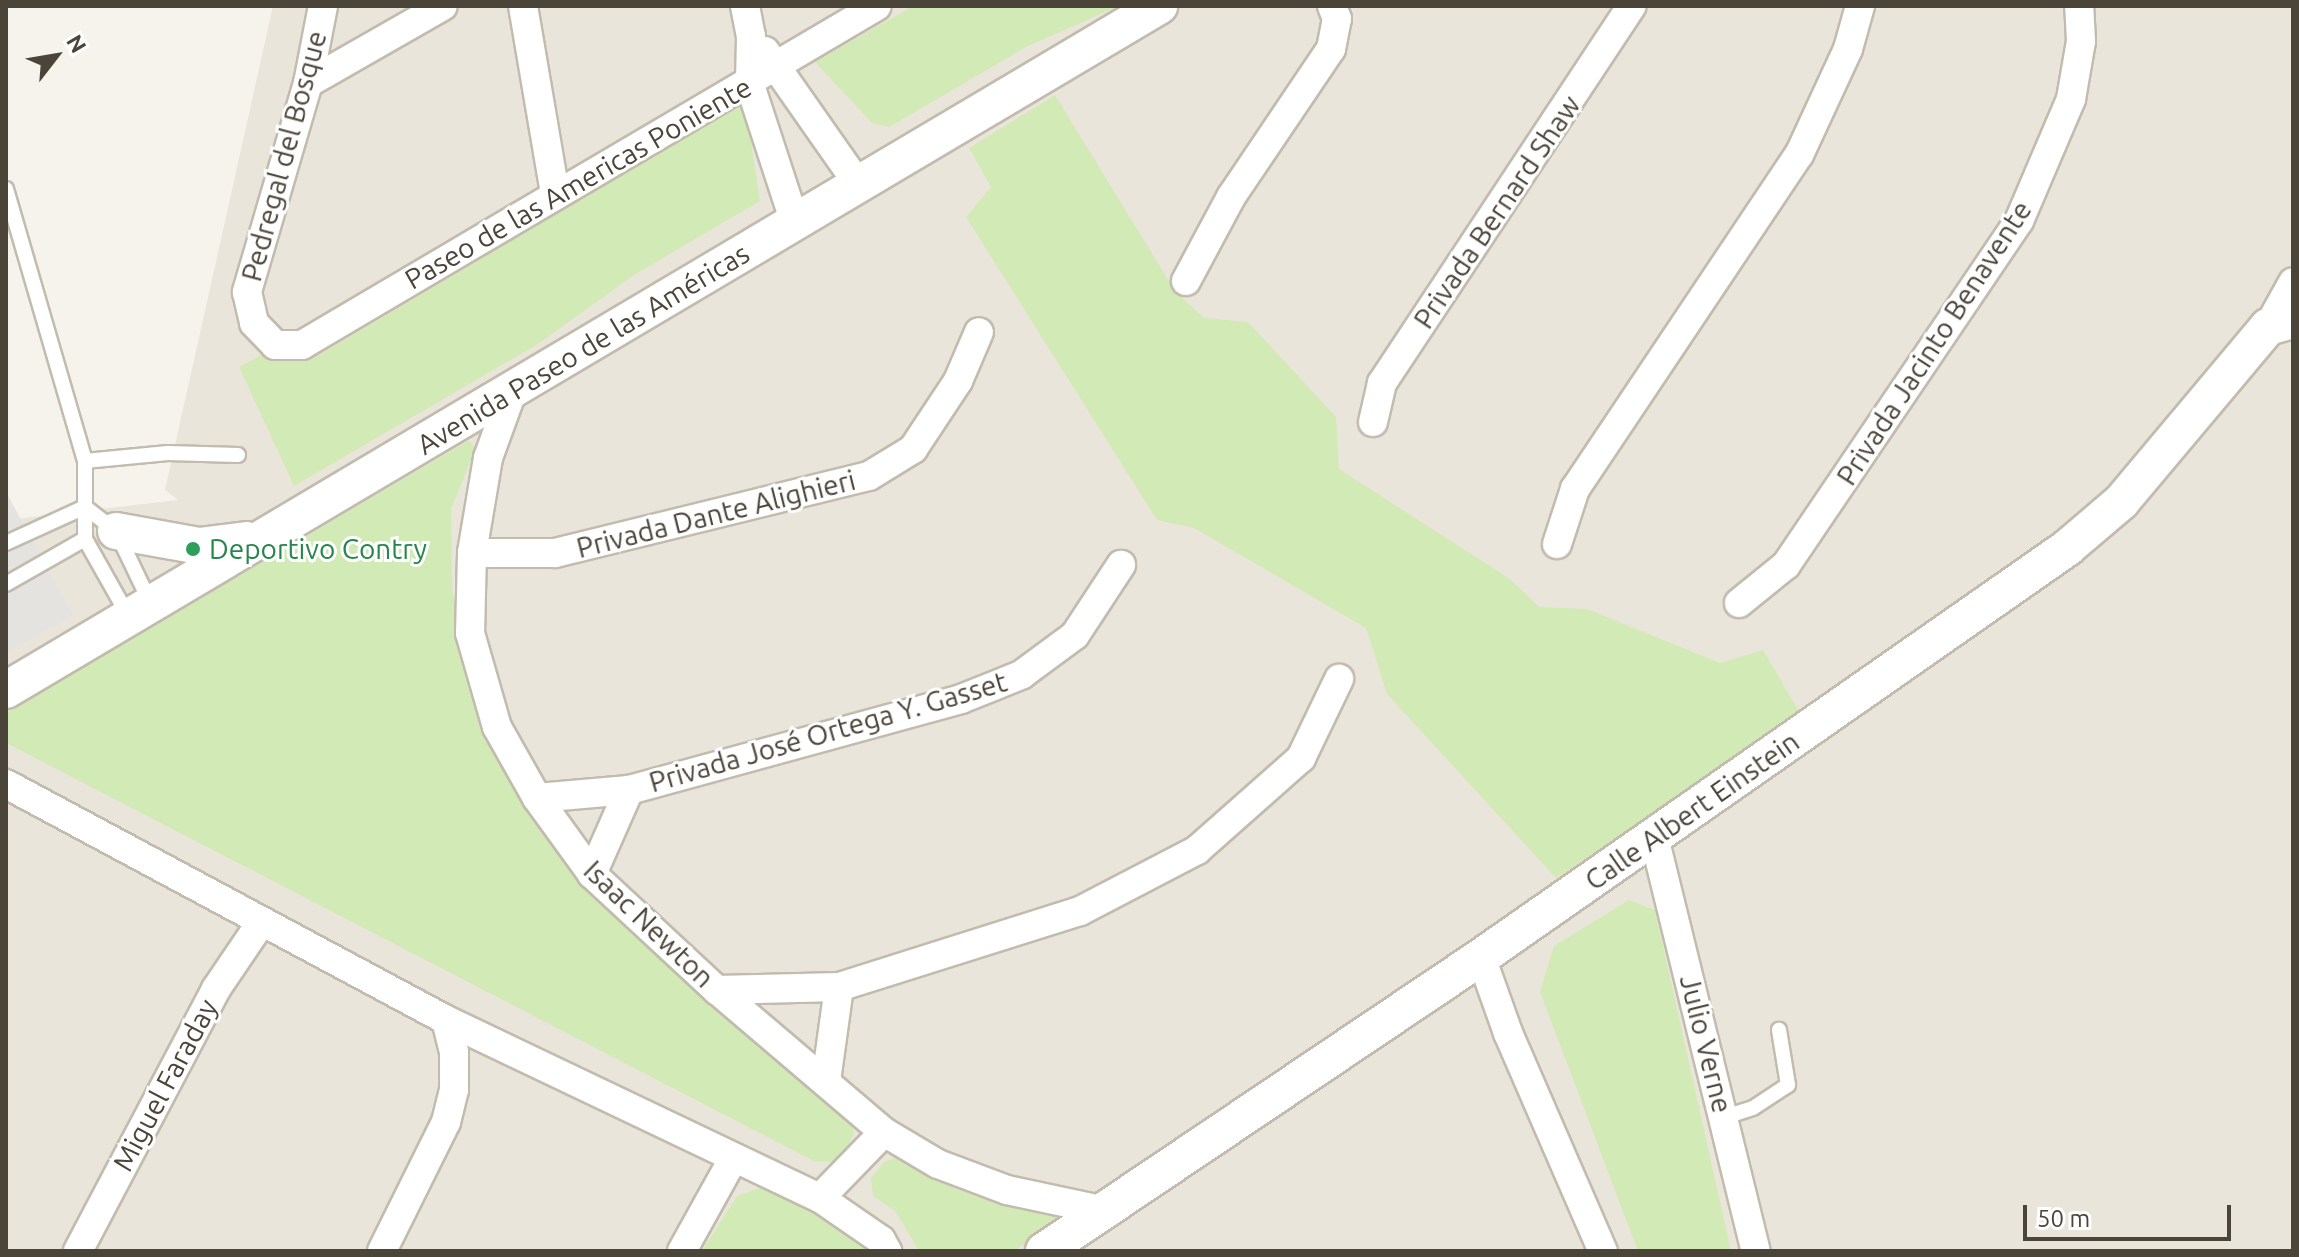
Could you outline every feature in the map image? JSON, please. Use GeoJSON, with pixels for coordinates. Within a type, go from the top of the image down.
{"type":"FeatureCollection","features":[{"type":"Feature","properties":{"kind":"street","name":"Pedregal del Bosque"},"geometry":{"type":"LineString","coordinates":[[275,345],[254,323],[247,292],[308,83],[323,6]]}},
{"type":"Feature","properties":{"kind":"street"},"geometry":{"type":"LineString","coordinates":[[308,83],[443,6]]}},
{"type":"Feature","properties":{"kind":"street"},"geometry":{"type":"LineString","coordinates":[[523,6],[555,193]]}},
{"type":"Feature","properties":{"kind":"street"},"geometry":{"type":"LineString","coordinates":[[745,6],[751,36],[750,85],[795,223]]}},
{"type":"Feature","properties":{"kind":"street","name":"Paseo de las Americas Poniente"},"geometry":{"type":"LineString","coordinates":[[275,345],[302,345],[555,193],[750,85],[877,6]]}},
{"type":"Feature","properties":{"kind":"street","name":"Avenida Paseo de las Américas"},"geometry":{"type":"LineString","coordinates":[[6,690],[1159,6]]}},
{"type":"Feature","properties":{"kind":"street"},"geometry":{"type":"LineString","coordinates":[[1186,281],[1231,197],[1331,49],[1337,19],[1332,6]]}},
{"type":"Feature","properties":{"kind":"street","name":"Privada Bernard Shaw"},"geometry":{"type":"LineString","coordinates":[[1373,422],[1382,383],[1632,6]]}},
{"type":"Feature","properties":{"kind":"street"},"geometry":{"type":"LineString","coordinates":[[1557,544],[1575,489],[1799,155],[1848,49],[1860,6]]}},
{"type":"Feature","properties":{"kind":"street","name":"Privada Jacinto Benavente"},"geometry":{"type":"LineString","coordinates":[[1739,603],[1786,565],[2019,221],[2071,99],[2081,41],[2079,6]]}},
{"type":"Feature","properties":{"kind":"street"},"geometry":{"type":"LineString","coordinates":[[751,36],[778,65],[859,185]]}},
{"type":"Feature","properties":{"kind":"street"},"geometry":{"type":"LineString","coordinates":[[2281,324],[2293,282]]}},
{"type":"Feature","properties":{"kind":"street","name":"Calle Albert Einstein"},"geometry":{"type":"LineString","coordinates":[[1044,1251],[1481,957],[2067,548],[2121,502],[2281,324]]}},
{"type":"Feature","properties":{"kind":"street","name":"Privada Dante Alighieri"},"geometry":{"type":"LineString","coordinates":[[472,553],[555,553],[869,476],[913,449],[958,381],[979,332]]}},
{"type":"Feature","properties":{"kind":"street","name":"Isaac Newton"},"geometry":{"type":"LineString","coordinates":[[512,392],[488,458],[472,553],[470,633],[497,727],[537,798],[592,874],[717,990],[884,1132],[938,1164],[1007,1190],[1101,1210]]}},
{"type":"Feature","properties":{"kind":"street"},"geometry":{"type":"LineString","coordinates":[[100,535],[199,546],[260,537]]}},
{"type":"Feature","properties":{"kind":"street","name":"Privada José Ortega Y. Gasset"},"geometry":{"type":"LineString","coordinates":[[537,798],[629,790],[961,699],[1021,675],[1075,635],[1121,565]]}},
{"type":"Feature","properties":{"kind":"street"},"geometry":{"type":"LineString","coordinates":[[717,990],[839,987],[1080,911],[1197,850],[1301,758],[1339,679]]}},
{"type":"Feature","properties":{"kind":"street"},"geometry":{"type":"LineString","coordinates":[[6,784],[260,924],[446,1020],[820,1198],[881,1240],[887,1251]]}},
{"type":"Feature","properties":{"kind":"street","name":"Privada José Ortega Y. Gasset"},"geometry":{"type":"LineString","coordinates":[[592,874],[629,790]]}},
{"type":"Feature","properties":{"kind":"street","name":"Julio Verne"},"geometry":{"type":"LineString","coordinates":[[1654,837],[1756,1251]]}},
{"type":"Feature","properties":{"kind":"street","name":"Miguel Faraday"},"geometry":{"type":"LineString","coordinates":[[78,1251],[216,989],[260,924]]}},
{"type":"Feature","properties":{"kind":"street"},"geometry":{"type":"LineString","coordinates":[[1481,957],[1508,1033],[1603,1251]]}},
{"type":"Feature","properties":{"kind":"street"},"geometry":{"type":"LineString","coordinates":[[826,1081],[839,987]]}},
{"type":"Feature","properties":{"kind":"street"},"geometry":{"type":"LineString","coordinates":[[382,1251],[446,1122],[454,1090],[454,1052],[446,1020]]}},
{"type":"Feature","properties":{"kind":"street"},"geometry":{"type":"LineString","coordinates":[[820,1198],[884,1132]]}},
{"type":"Feature","properties":{"kind":"street"},"geometry":{"type":"LineString","coordinates":[[682,1251],[734,1157]]}},
{"type":"Feature","properties":{"kind":"lane"},"geometry":{"type":"LineString","coordinates":[[6,189],[85,461],[85,507],[140,611]]}},
{"type":"Feature","properties":{"kind":"lane"},"geometry":{"type":"LineString","coordinates":[[85,461],[168,453],[238,455]]}},
{"type":"Feature","properties":{"kind":"lane"},"geometry":{"type":"LineString","coordinates":[[85,507],[140,611]]}},
{"type":"Feature","properties":{"kind":"lane"},"geometry":{"type":"LineString","coordinates":[[6,543],[85,507]]}},
{"type":"Feature","properties":{"kind":"lane"},"geometry":{"type":"LineString","coordinates":[[6,584],[100,535]]}},
{"type":"Feature","properties":{"kind":"lane"},"geometry":{"type":"LineString","coordinates":[[1725,1117],[1753,1108],[1788,1085],[1779,1030]]}},
{"type":"Feature","properties":{"kind":"shaded area"},"geometry":{"type":"Polygon","coordinates":[[[273,6],[2293,6],[2293,1251],[6,1251],[6,520],[178,500],[165,490],[273,6]]]}},
{"type":"Feature","properties":{"kind":"shaded area"},"geometry":{"type":"Polygon","coordinates":[[[6,492],[73,615],[6,653],[6,492]]]}},
{"type":"Feature","properties":{"kind":"green space"},"geometry":{"type":"Polygon","coordinates":[[[913,6],[1119,6],[1026,47],[889,127],[872,123],[815,62],[913,6]]]}},
{"type":"Feature","properties":{"kind":"green space"},"geometry":{"type":"Polygon","coordinates":[[[1055,95],[1175,291],[1204,318],[1248,322],[1336,417],[1339,469],[1510,579],[1539,607],[1587,609],[1720,663],[1763,650],[1801,715],[1556,878],[1387,694],[1366,628],[1194,528],[1157,520],[966,217],[991,187],[969,148],[1055,95]]]}},
{"type":"Feature","properties":{"kind":"green space"},"geometry":{"type":"Polygon","coordinates":[[[745,102],[760,201],[634,275],[538,344],[294,486],[239,367],[271,350],[299,359],[321,354],[745,102]]]}},
{"type":"Feature","properties":{"kind":"green space"},"geometry":{"type":"Polygon","coordinates":[[[468,441],[476,448],[451,509],[452,589],[473,668],[553,830],[847,1111],[854,1132],[847,1149],[831,1162],[814,1161],[6,743],[6,713],[468,441]]]}},
{"type":"Feature","properties":{"kind":"green space"},"geometry":{"type":"Polygon","coordinates":[[[1629,900],[1655,910],[1731,1251],[1638,1251],[1540,992],[1554,946],[1629,900]]]}},
{"type":"Feature","properties":{"kind":"green space"},"geometry":{"type":"Polygon","coordinates":[[[898,1157],[953,1188],[1005,1206],[1058,1210],[1058,1221],[1014,1251],[919,1251],[895,1211],[873,1196],[871,1178],[884,1162],[898,1157]]]}},
{"type":"Feature","properties":{"kind":"green space"},"geometry":{"type":"Polygon","coordinates":[[[768,1185],[794,1191],[882,1251],[702,1251],[737,1196],[768,1185]]]}},
{"type":"Feature","properties":{"kind":"place","name":"Deportivo Contry"},"geometry":{"type":"Point","coordinates":[193,549]}}]}
